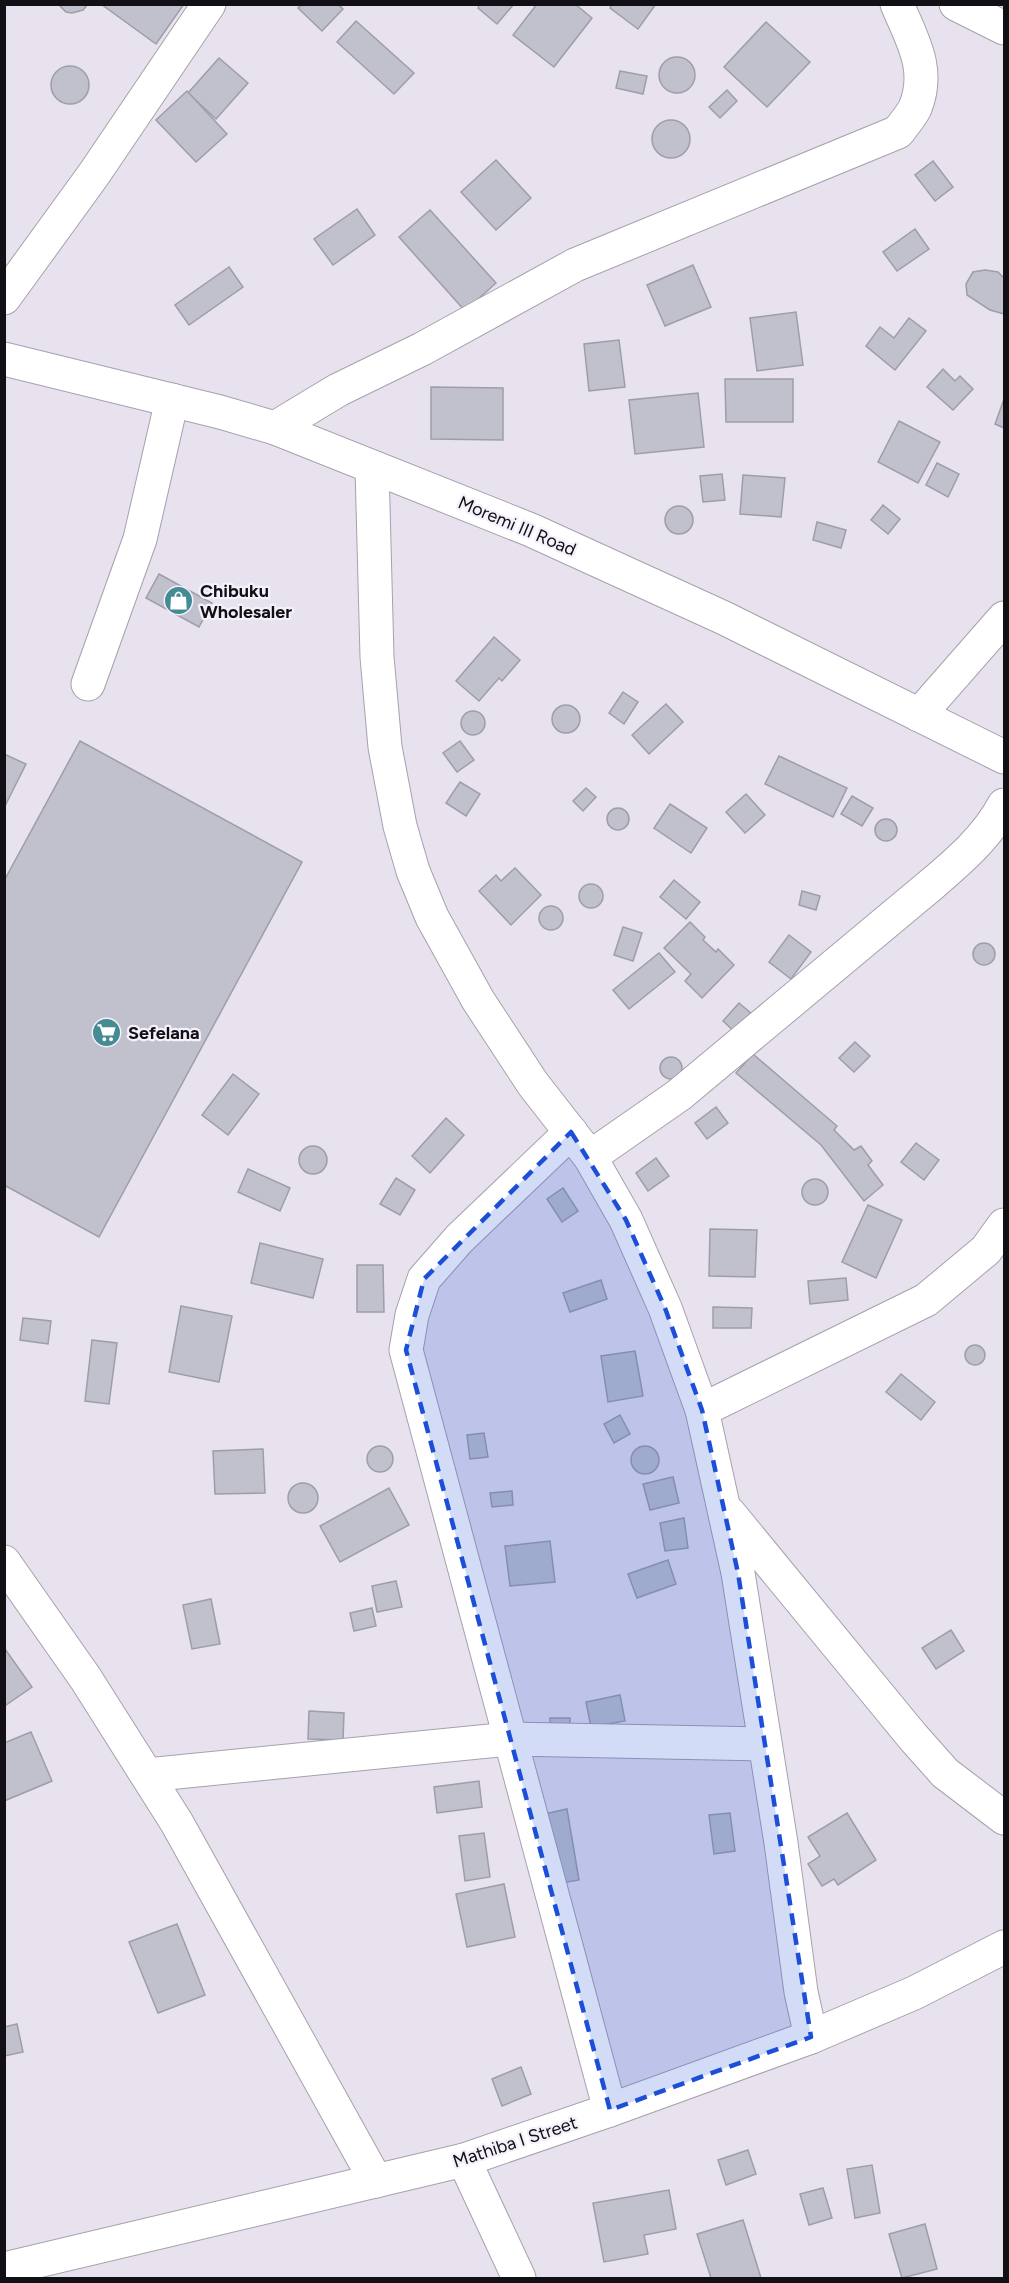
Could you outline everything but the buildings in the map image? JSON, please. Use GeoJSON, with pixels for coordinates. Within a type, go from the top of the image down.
{"type":"FeatureCollection","features":[{"type":"Feature","properties":{"kind":"street"},"geometry":{"type":"LineString","coordinates":[[4,298],[94,174],[209,4]]}},
{"type":"Feature","properties":{"kind":"street"},"geometry":{"type":"LineString","coordinates":[[275,428],[338,390],[422,349],[575,265],[898,132],[914,110],[921,86],[921,61],[897,4]]}},
{"type":"Feature","properties":{"kind":"street"},"geometry":{"type":"LineString","coordinates":[[956,4],[1005,28]]}},
{"type":"Feature","properties":{"kind":"street","name":"Moremi III Road"},"geometry":{"type":"LineString","coordinates":[[4,359],[275,428],[531,530],[724,618],[1005,757]]}},
{"type":"Feature","properties":{"kind":"street"},"geometry":{"type":"LineString","coordinates":[[88,684],[140,539],[172,400]]}},
{"type":"Feature","properties":{"kind":"street"},"geometry":{"type":"LineString","coordinates":[[372,468],[377,657],[384,736],[400,826],[413,871],[432,917],[484,1009],[533,1084],[581,1145],[626,1220],[665,1308],[702,1410],[726,1510],[738,1573],[781,1843],[801,1992],[811,2037]]}},
{"type":"Feature","properties":{"kind":"street"},"geometry":{"type":"LineString","coordinates":[[919,715],[1005,618]]}},
{"type":"Feature","properties":{"kind":"street"},"geometry":{"type":"LineString","coordinates":[[610,2110],[406,1350],[412,1316],[424,1279],[459,1239],[581,1145],[679,1095],[956,863],[1001,822]]}},
{"type":"Feature","properties":{"kind":"street"},"geometry":{"type":"LineString","coordinates":[[702,1410],[926,1300],[986,1250],[1005,1225]]}},
{"type":"Feature","properties":{"kind":"street"},"geometry":{"type":"LineString","coordinates":[[726,1510],[945,1773],[1005,1818]]}},
{"type":"Feature","properties":{"kind":"street"},"geometry":{"type":"LineString","coordinates":[[4,1562],[86,1678],[177,1823],[376,2181]]}},
{"type":"Feature","properties":{"kind":"street"},"geometry":{"type":"LineString","coordinates":[[147,1775],[510,1739],[765,1744]]}},
{"type":"Feature","properties":{"kind":"street","name":"Mathiba I Street"},"geometry":{"type":"LineString","coordinates":[[4,2270],[464,2160],[811,2037],[914,1994],[1005,1947]]}},
{"type":"Feature","properties":{"kind":"street"},"geometry":{"type":"LineString","coordinates":[[464,2160],[519,2278]]}},
{"type":"Feature","properties":{"kind":"highlighted area"},"geometry":{"type":"Polygon","coordinates":[[[571,1132],[626,1220],[665,1308],[702,1410],[738,1573],[811,2037],[610,2110],[406,1350],[424,1279],[571,1132]]]}},
{"type":"Feature","properties":{"kind":"place","name":"Chibuku Wholesaler"},"geometry":{"type":"Point","coordinates":[179,601]}},
{"type":"Feature","properties":{"kind":"place","name":"Sefelana"},"geometry":{"type":"Point","coordinates":[107,1033]}}]}
